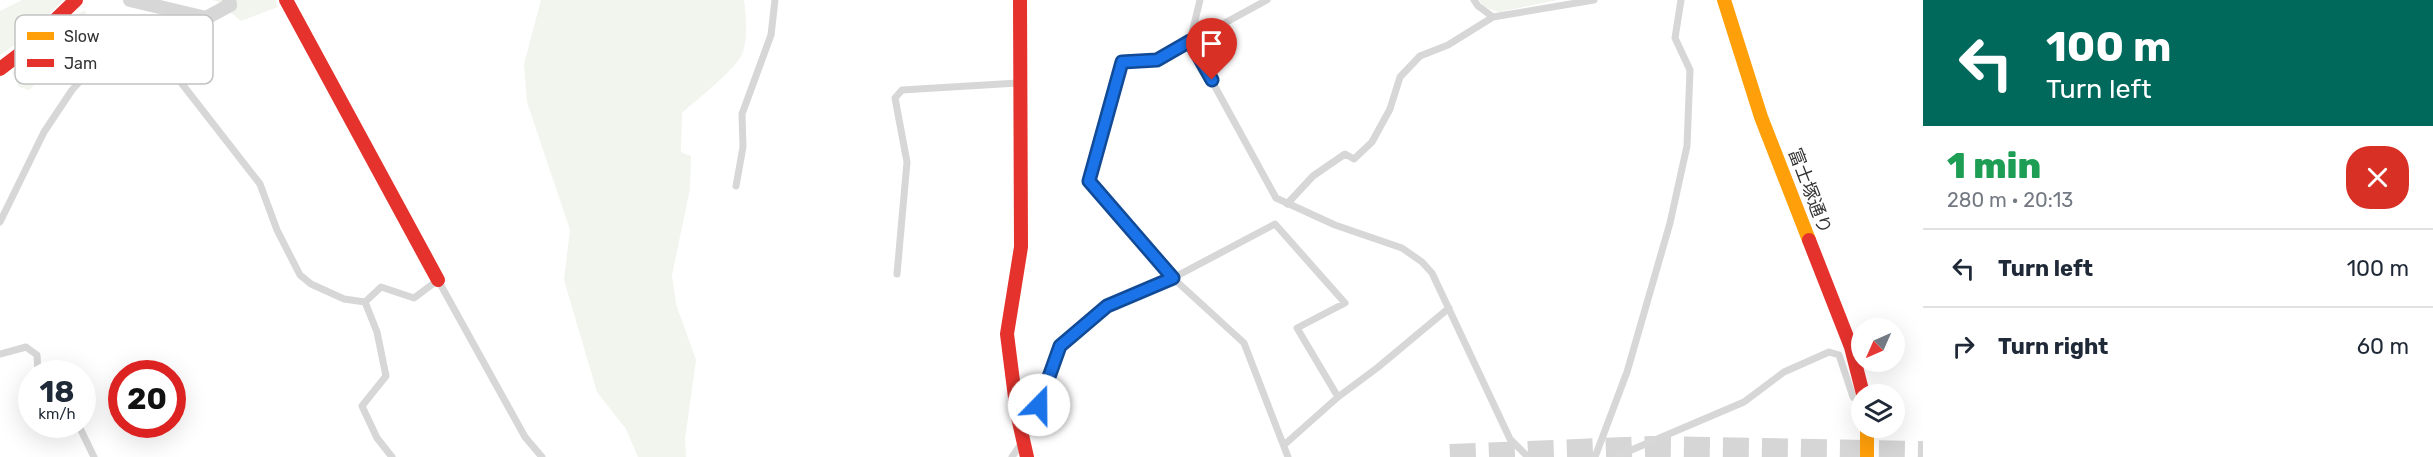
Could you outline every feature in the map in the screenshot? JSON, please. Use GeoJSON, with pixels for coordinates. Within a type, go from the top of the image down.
{"type":"FeatureCollection","features":[{"type":"Feature","properties":{"kind":"street"},"geometry":{"type":"LineString","coordinates":[[60,15],[76,0]]}},
{"type":"Feature","properties":{"kind":"street"},"geometry":{"type":"LineString","coordinates":[[130,0],[193,15]]}},
{"type":"Feature","properties":{"kind":"street"},"geometry":{"type":"LineString","coordinates":[[212,15],[230,5],[229,0]]}},
{"type":"Feature","properties":{"kind":"street"},"geometry":{"type":"LineString","coordinates":[[286,0],[438,280]]}},
{"type":"Feature","properties":{"kind":"street"},"geometry":{"type":"LineString","coordinates":[[1020,0],[1021,247],[1007,334],[1017,413],[1027,457]]}},
{"type":"Feature","properties":{"kind":"street","name":"富士塚通り"},"geometry":{"type":"LineString","coordinates":[[1724,0],[1761,117],[1851,347],[1860,384]]}},
{"type":"Feature","properties":{"kind":"street"},"geometry":{"type":"LineString","coordinates":[[0,69],[15,58]]}},
{"type":"Feature","properties":{"kind":"street"},"geometry":{"type":"LineString","coordinates":[[1867,438],[1867,457]]}},
{"type":"Feature","properties":{"kind":"lane"},"geometry":{"type":"LineString","coordinates":[[736,186],[743,147],[742,114],[771,35],[775,0]]}},
{"type":"Feature","properties":{"kind":"lane"},"geometry":{"type":"LineString","coordinates":[[1200,0],[1190,41],[1276,198],[1335,225],[1402,248],[1422,262],[1432,273],[1510,439],[1528,457]]}},
{"type":"Feature","properties":{"kind":"lane"},"geometry":{"type":"LineString","coordinates":[[1267,0],[1157,60],[1122,62],[1089,181],[1173,278],[1244,343],[1288,457]]}},
{"type":"Feature","properties":{"kind":"lane"},"geometry":{"type":"LineString","coordinates":[[1474,0],[1478,6],[1493,17]]}},
{"type":"Feature","properties":{"kind":"lane"},"geometry":{"type":"LineString","coordinates":[[1287,204],[1313,176],[1345,154],[1354,159],[1372,142],[1390,109],[1400,77],[1420,56],[1448,45],[1493,17],[1594,0]]}},
{"type":"Feature","properties":{"kind":"lane"},"geometry":{"type":"LineString","coordinates":[[1594,457],[1627,372],[1670,223],[1687,146],[1690,70],[1675,38],[1681,0]]}},
{"type":"Feature","properties":{"kind":"lane"},"geometry":{"type":"LineString","coordinates":[[897,274],[907,162],[895,98],[902,90],[1020,82]]}},
{"type":"Feature","properties":{"kind":"lane"},"geometry":{"type":"LineString","coordinates":[[0,222],[44,132],[78,84]]}},
{"type":"Feature","properties":{"kind":"lane"},"geometry":{"type":"LineString","coordinates":[[182,84],[260,184],[277,230],[300,274],[311,284],[344,299],[365,302]]}},
{"type":"Feature","properties":{"kind":"lane"},"geometry":{"type":"LineString","coordinates":[[1012,457],[1024,439],[1046,388],[1060,346],[1107,306],[1173,278],[1275,224],[1345,303],[1297,328],[1338,397]]}},
{"type":"Feature","properties":{"kind":"lane"},"geometry":{"type":"LineString","coordinates":[[365,302],[381,287],[414,298],[438,280],[525,437],[542,457]]}},
{"type":"Feature","properties":{"kind":"lane"},"geometry":{"type":"LineString","coordinates":[[365,302],[377,332],[386,376],[362,406],[377,438],[392,457]]}},
{"type":"Feature","properties":{"kind":"lane"},"geometry":{"type":"LineString","coordinates":[[1284,445],[1338,397],[1449,308]]}},
{"type":"Feature","properties":{"kind":"lane"},"geometry":{"type":"LineString","coordinates":[[0,354],[26,347],[37,355],[37,360]]}},
{"type":"Feature","properties":{"kind":"lane"},"geometry":{"type":"LineString","coordinates":[[1615,457],[1744,402],[1784,372],[1829,352],[1839,355],[1851,391]]}},
{"type":"Feature","properties":{"kind":"lane"},"geometry":{"type":"LineString","coordinates":[[85,438],[94,457]]}},
{"type":"Feature","properties":{"kind":"shaded area"},"geometry":{"type":"Polygon","coordinates":[[[22,0],[64,0],[48,15],[15,15],[15,45],[0,55],[0,11],[22,0]]]}},
{"type":"Feature","properties":{"kind":"shaded area"},"geometry":{"type":"Polygon","coordinates":[[[212,0],[275,0],[278,7],[241,21],[217,1],[212,0]]]}},
{"type":"Feature","properties":{"kind":"shaded area"},"geometry":{"type":"Polygon","coordinates":[[[541,0],[744,0],[746,40],[743,52],[725,75],[682,113],[681,152],[691,156],[690,189],[672,275],[676,304],[696,360],[685,439],[686,457],[638,457],[626,429],[597,392],[564,280],[570,230],[527,102],[524,64],[541,0]]]}},
{"type":"Feature","properties":{"kind":"shaded area"},"geometry":{"type":"Polygon","coordinates":[[[1479,0],[1557,0],[1499,12],[1484,7],[1479,0]]]}},
{"type":"Feature","properties":{"kind":"shaded area"},"geometry":{"type":"Polygon","coordinates":[[[84,10],[88,15],[77,15],[84,10]]]}},
{"type":"Feature","properties":{"kind":"shaded area"},"geometry":{"type":"Polygon","coordinates":[[[18,84],[35,84],[29,90],[19,87],[18,84]]]}},
{"type":"Feature","properties":{"kind":"tunnel"},"geometry":{"type":"LineString","coordinates":[[1450,457],[1652,449],[1923,454]]}},
{"type":"Feature","properties":{"kind":"traffic: slow"},"geometry":{"type":"LineString","coordinates":[[1724,0],[1761,117],[1809,240]]}},
{"type":"Feature","properties":{"kind":"traffic: slow"},"geometry":{"type":"LineString","coordinates":[[1867,438],[1867,457]]}},
{"type":"Feature","properties":{"kind":"traffic: jam"},"geometry":{"type":"LineString","coordinates":[[60,15],[76,0]]}},
{"type":"Feature","properties":{"kind":"traffic: jam"},"geometry":{"type":"LineString","coordinates":[[286,0],[438,280]]}},
{"type":"Feature","properties":{"kind":"traffic: jam"},"geometry":{"type":"LineString","coordinates":[[1020,0],[1021,247],[1007,334],[1017,413],[1027,457]]}},
{"type":"Feature","properties":{"kind":"traffic: jam"},"geometry":{"type":"LineString","coordinates":[[0,69],[15,58]]}},
{"type":"Feature","properties":{"kind":"traffic: jam"},"geometry":{"type":"LineString","coordinates":[[1809,240],[1851,347],[1860,384]]}},
{"type":"Feature","properties":{"kind":"route"},"geometry":{"type":"LineString","coordinates":[[1039,405],[1060,346],[1107,306],[1173,278],[1089,181],[1122,62],[1157,60],[1190,41],[1212,80]]}}]}
